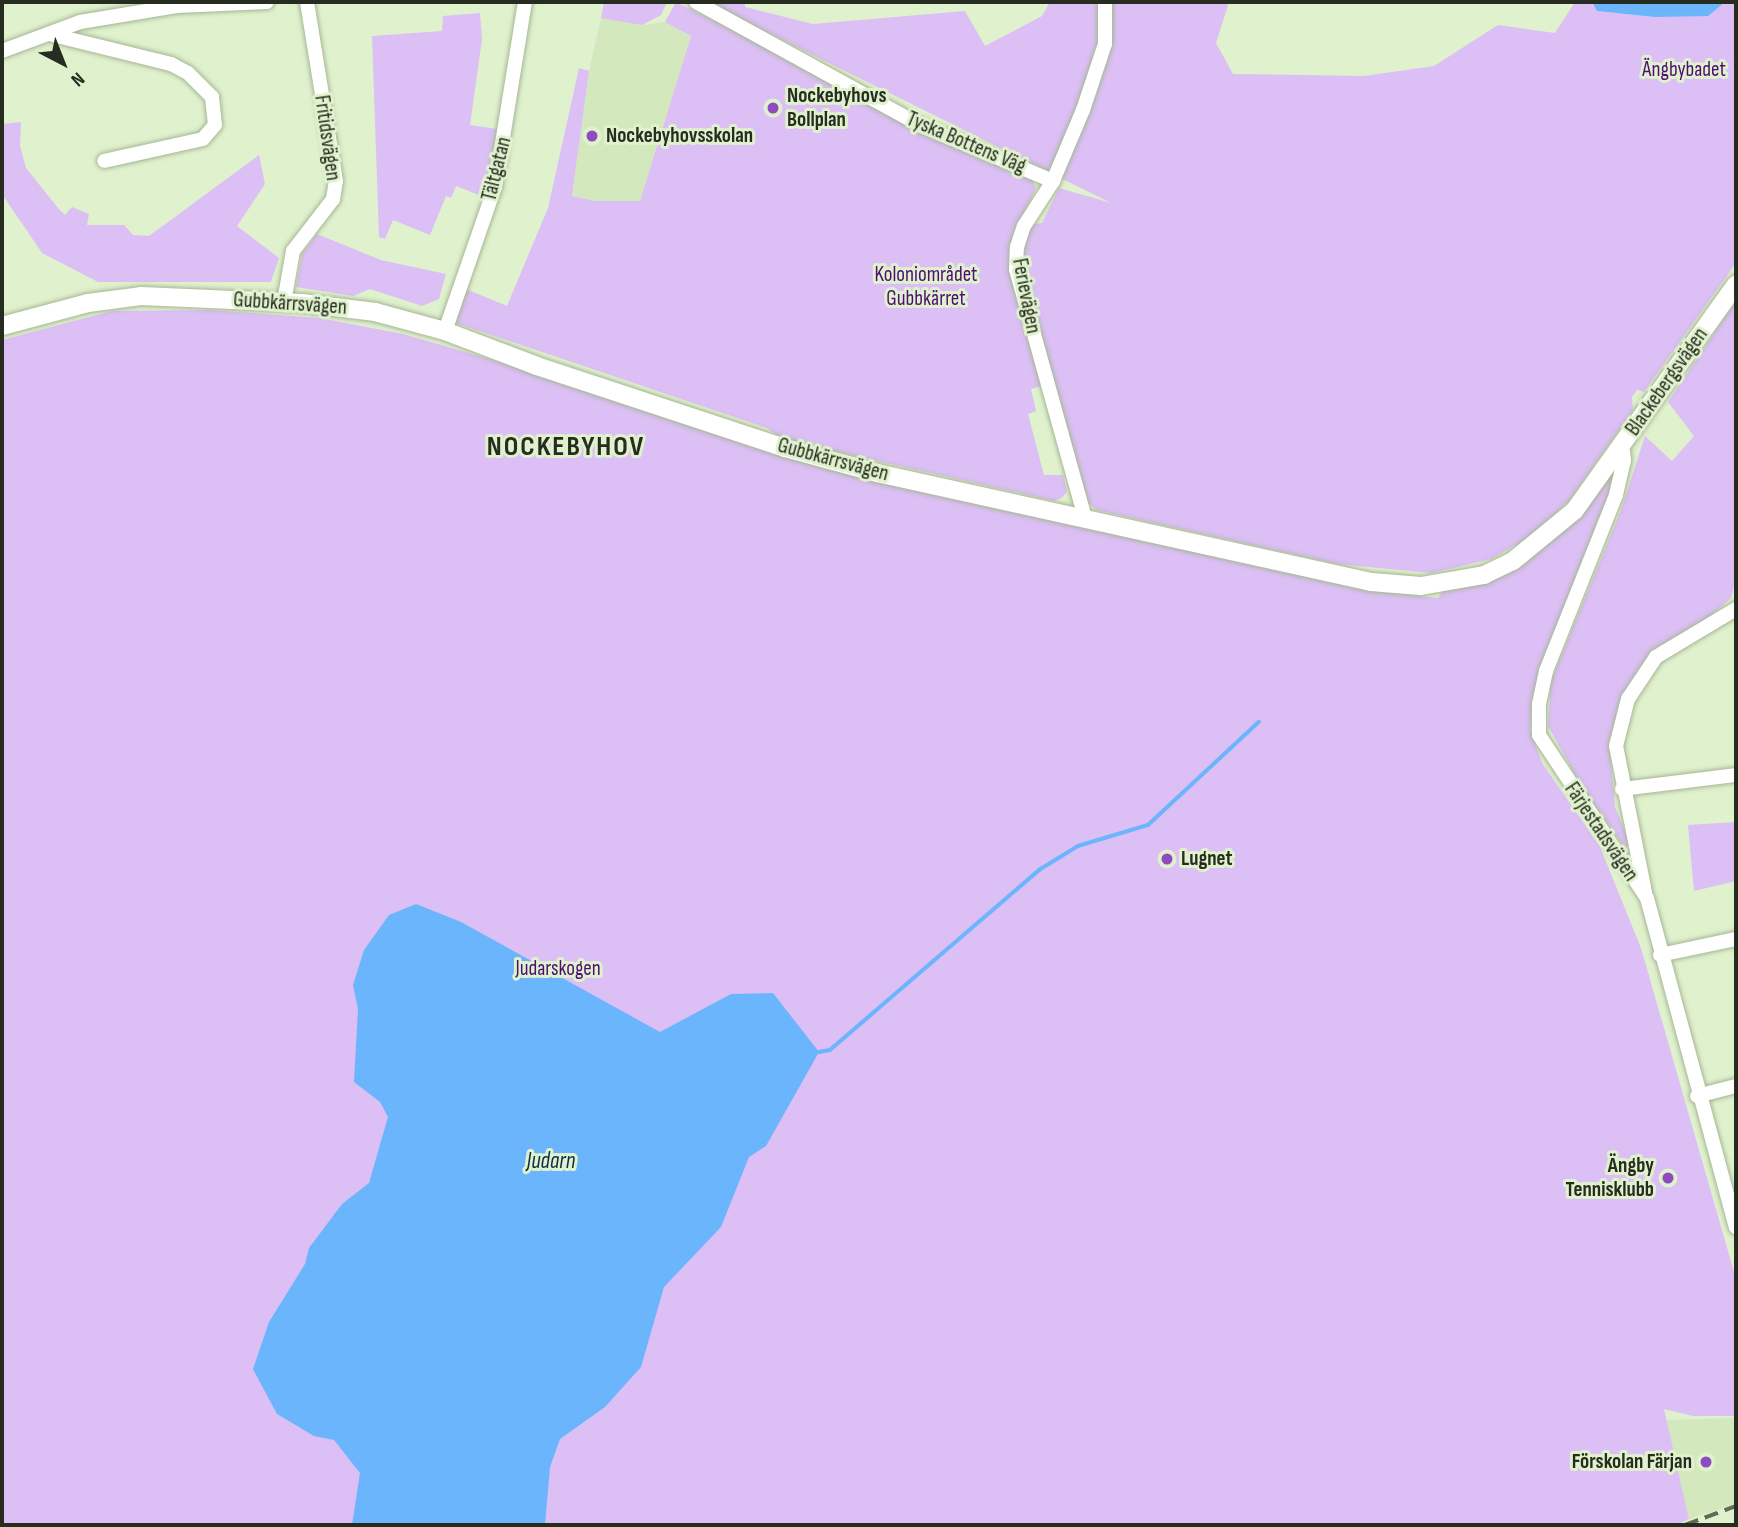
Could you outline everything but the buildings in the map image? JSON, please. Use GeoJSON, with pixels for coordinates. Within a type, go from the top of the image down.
{"type":"FeatureCollection","features":[{"type":"Feature","properties":{"kind":"street"},"geometry":{"type":"LineString","coordinates":[[2,51],[53,35],[80,22],[177,6],[267,2]]}},
{"type":"Feature","properties":{"kind":"street","name":"Fritidsvägen"},"geometry":{"type":"LineString","coordinates":[[284,302],[293,251],[333,199],[336,181],[307,2]]}},
{"type":"Feature","properties":{"kind":"street","name":"Tältgatan"},"geometry":{"type":"LineString","coordinates":[[445,331],[495,187],[525,2]]}},
{"type":"Feature","properties":{"kind":"street","name":"Tyska Bottens Väg"},"geometry":{"type":"LineString","coordinates":[[696,2],[922,126],[1053,181]]}},
{"type":"Feature","properties":{"kind":"street","name":"Ferievägen"},"geometry":{"type":"LineString","coordinates":[[1085,518],[1016,270],[1017,247],[1024,226],[1053,181],[1105,44],[1105,2]]}},
{"type":"Feature","properties":{"kind":"street"},"geometry":{"type":"LineString","coordinates":[[53,35],[171,64],[188,73],[212,97],[215,125],[203,139],[104,161]]}},
{"type":"Feature","properties":{"kind":"street","name":"Blackebergsvägen"},"geometry":{"type":"LineString","coordinates":[[1622,445],[1736,284]]}},
{"type":"Feature","properties":{"kind":"street","name":"Gubbkärrsvägen"},"geometry":{"type":"LineString","coordinates":[[2,326],[88,303],[141,296],[284,302],[375,312],[445,331],[537,366],[785,448],[1371,582],[1437,586],[1484,575],[1543,540],[1575,510],[1622,445]]}},
{"type":"Feature","properties":{"kind":"street","name":"Färjestadsvägen"},"geometry":{"type":"LineString","coordinates":[[1622,445],[1624,460],[1616,495],[1546,671],[1539,704],[1539,735],[1647,898],[1697,1096],[1736,1227]]}},
{"type":"Feature","properties":{"kind":"street"},"geometry":{"type":"LineString","coordinates":[[1647,898],[1622,789],[1616,746],[1628,699],[1656,657],[1736,609]]}},
{"type":"Feature","properties":{"kind":"street"},"geometry":{"type":"LineString","coordinates":[[1622,789],[1736,775]]}},
{"type":"Feature","properties":{"kind":"street"},"geometry":{"type":"LineString","coordinates":[[1660,955],[1736,939]]}},
{"type":"Feature","properties":{"kind":"street"},"geometry":{"type":"LineString","coordinates":[[1697,1096],[1736,1086]]}},
{"type":"Feature","properties":{"kind":"shaded area"},"geometry":{"type":"Polygon","coordinates":[[[601,18],[645,25],[665,22],[691,36],[640,201],[595,201],[572,196],[589,71],[601,18]]]}},
{"type":"Feature","properties":{"kind":"shaded area","name":"Förskolan Färjan"},"geometry":{"type":"Polygon","coordinates":[[[1736,1418],[1736,1504],[1689,1519],[1666,1420],[1736,1418]]]}},
{"type":"Feature","properties":{"kind":"green space"},"geometry":{"type":"Polygon","coordinates":[[[604,2],[667,2],[661,15],[642,25],[601,18],[604,2]]]}},
{"type":"Feature","properties":{"kind":"green space","name":"Koloniområdet Gubbkärret"},"geometry":{"type":"Polygon","coordinates":[[[676,2],[1031,177],[1036,188],[1012,241],[1011,272],[1041,386],[1031,389],[1036,411],[1028,414],[1044,475],[1063,475],[1067,491],[1063,497],[1055,501],[784,440],[767,428],[456,323],[454,316],[466,289],[507,306],[548,208],[579,68],[589,71],[572,196],[595,201],[640,201],[691,36],[665,22],[676,2]]]}},
{"type":"Feature","properties":{"kind":"green space","name":"Ängbybadet"},"geometry":{"type":"Polygon","coordinates":[[[706,2],[745,2],[745,7],[813,24],[965,11],[985,46],[1042,16],[1050,2],[1229,2],[1216,43],[1233,74],[1364,76],[1434,66],[1498,25],[1555,33],[1575,2],[1592,2],[1597,11],[1654,17],[1736,2],[1736,263],[1644,392],[1637,390],[1632,397],[1633,410],[1569,501],[1530,537],[1491,559],[1432,573],[1337,564],[1096,510],[1088,503],[1022,274],[1025,240],[1031,224],[1042,223],[1059,188],[1111,203],[706,2]]]}},
{"type":"Feature","properties":{"kind":"green space"},"geometry":{"type":"Polygon","coordinates":[[[480,13],[482,39],[470,125],[497,129],[490,170],[479,195],[456,186],[451,198],[446,196],[430,235],[393,220],[385,239],[379,237],[372,36],[442,31],[443,16],[480,13]]]}},
{"type":"Feature","properties":{"kind":"green space"},"geometry":{"type":"Polygon","coordinates":[[[21,122],[20,146],[26,168],[58,208],[65,215],[72,207],[89,214],[87,225],[124,225],[133,235],[149,236],[259,155],[265,184],[237,226],[279,258],[271,282],[98,282],[42,253],[2,194],[2,124],[21,122]]]}},
{"type":"Feature","properties":{"kind":"green space"},"geometry":{"type":"Polygon","coordinates":[[[317,234],[381,260],[446,274],[439,299],[422,306],[370,289],[353,296],[296,287],[302,254],[317,234]]]}},
{"type":"Feature","properties":{"kind":"green space"},"geometry":{"type":"Polygon","coordinates":[[[1736,301],[1736,580],[1731,598],[1707,619],[1652,650],[1619,704],[1610,748],[1615,807],[1631,845],[1625,848],[1581,785],[1548,726],[1551,681],[1621,510],[1645,436],[1672,461],[1694,436],[1668,402],[1736,301]]]}},
{"type":"Feature","properties":{"kind":"green space","name":"Judarskogen"},"geometry":{"type":"Polygon","coordinates":[[[211,310],[319,318],[403,334],[600,391],[823,468],[1374,591],[1438,598],[1443,590],[1514,568],[1574,522],[1614,469],[1614,482],[1532,703],[1530,729],[1542,763],[1600,847],[1641,948],[1736,1279],[1736,1416],[1693,1416],[1664,1409],[1689,1519],[1676,1525],[2,1525],[2,340],[112,311],[211,310]]]}},
{"type":"Feature","properties":{"kind":"green space"},"geometry":{"type":"Polygon","coordinates":[[[1736,822],[1736,881],[1694,891],[1688,825],[1736,822]]]}},
{"type":"Feature","properties":{"kind":"water"},"geometry":{"type":"Polygon","coordinates":[[[1592,2],[1725,2],[1708,16],[1654,17],[1597,11],[1592,2]]]}},
{"type":"Feature","properties":{"kind":"water","name":"Judarn"},"geometry":{"type":"Polygon","coordinates":[[[416,904],[461,922],[660,1032],[731,994],[773,993],[819,1052],[766,1146],[749,1157],[721,1227],[664,1287],[641,1367],[605,1407],[560,1439],[550,1467],[545,1525],[352,1525],[360,1473],[334,1440],[314,1436],[277,1414],[253,1369],[269,1322],[305,1264],[309,1248],[342,1204],[369,1183],[388,1117],[380,1102],[354,1082],[358,1009],[353,985],[364,950],[389,915],[416,904]]]}},
{"type":"Feature","properties":{"kind":"waterway"},"geometry":{"type":"LineString","coordinates":[[819,1052],[830,1050],[1039,870],[1078,846],[1148,825],[1259,722]]}},
{"type":"Feature","properties":{"kind":"railway"},"geometry":{"type":"LineString","coordinates":[[1685,1525],[1736,1506]]}},
{"type":"Feature","properties":{"kind":"place","name":"Nockebyhovs Bollplan"},"geometry":{"type":"Point","coordinates":[773,108]}},
{"type":"Feature","properties":{"kind":"place","name":"Nockebyhovsskolan"},"geometry":{"type":"Point","coordinates":[592,136]}},
{"type":"Feature","properties":{"kind":"place","name":"Lugnet"},"geometry":{"type":"Point","coordinates":[1167,859]}},
{"type":"Feature","properties":{"kind":"place","name":"Ängby Tennisklubb"},"geometry":{"type":"Point","coordinates":[1668,1178]}},
{"type":"Feature","properties":{"kind":"place","name":"Förskolan Färjan"},"geometry":{"type":"Point","coordinates":[1706,1462]}},
{"type":"Feature","properties":{"kind":"district","name":"NOCKEBYHOV"},"geometry":{"type":"Point","coordinates":[566,447]}}]}
